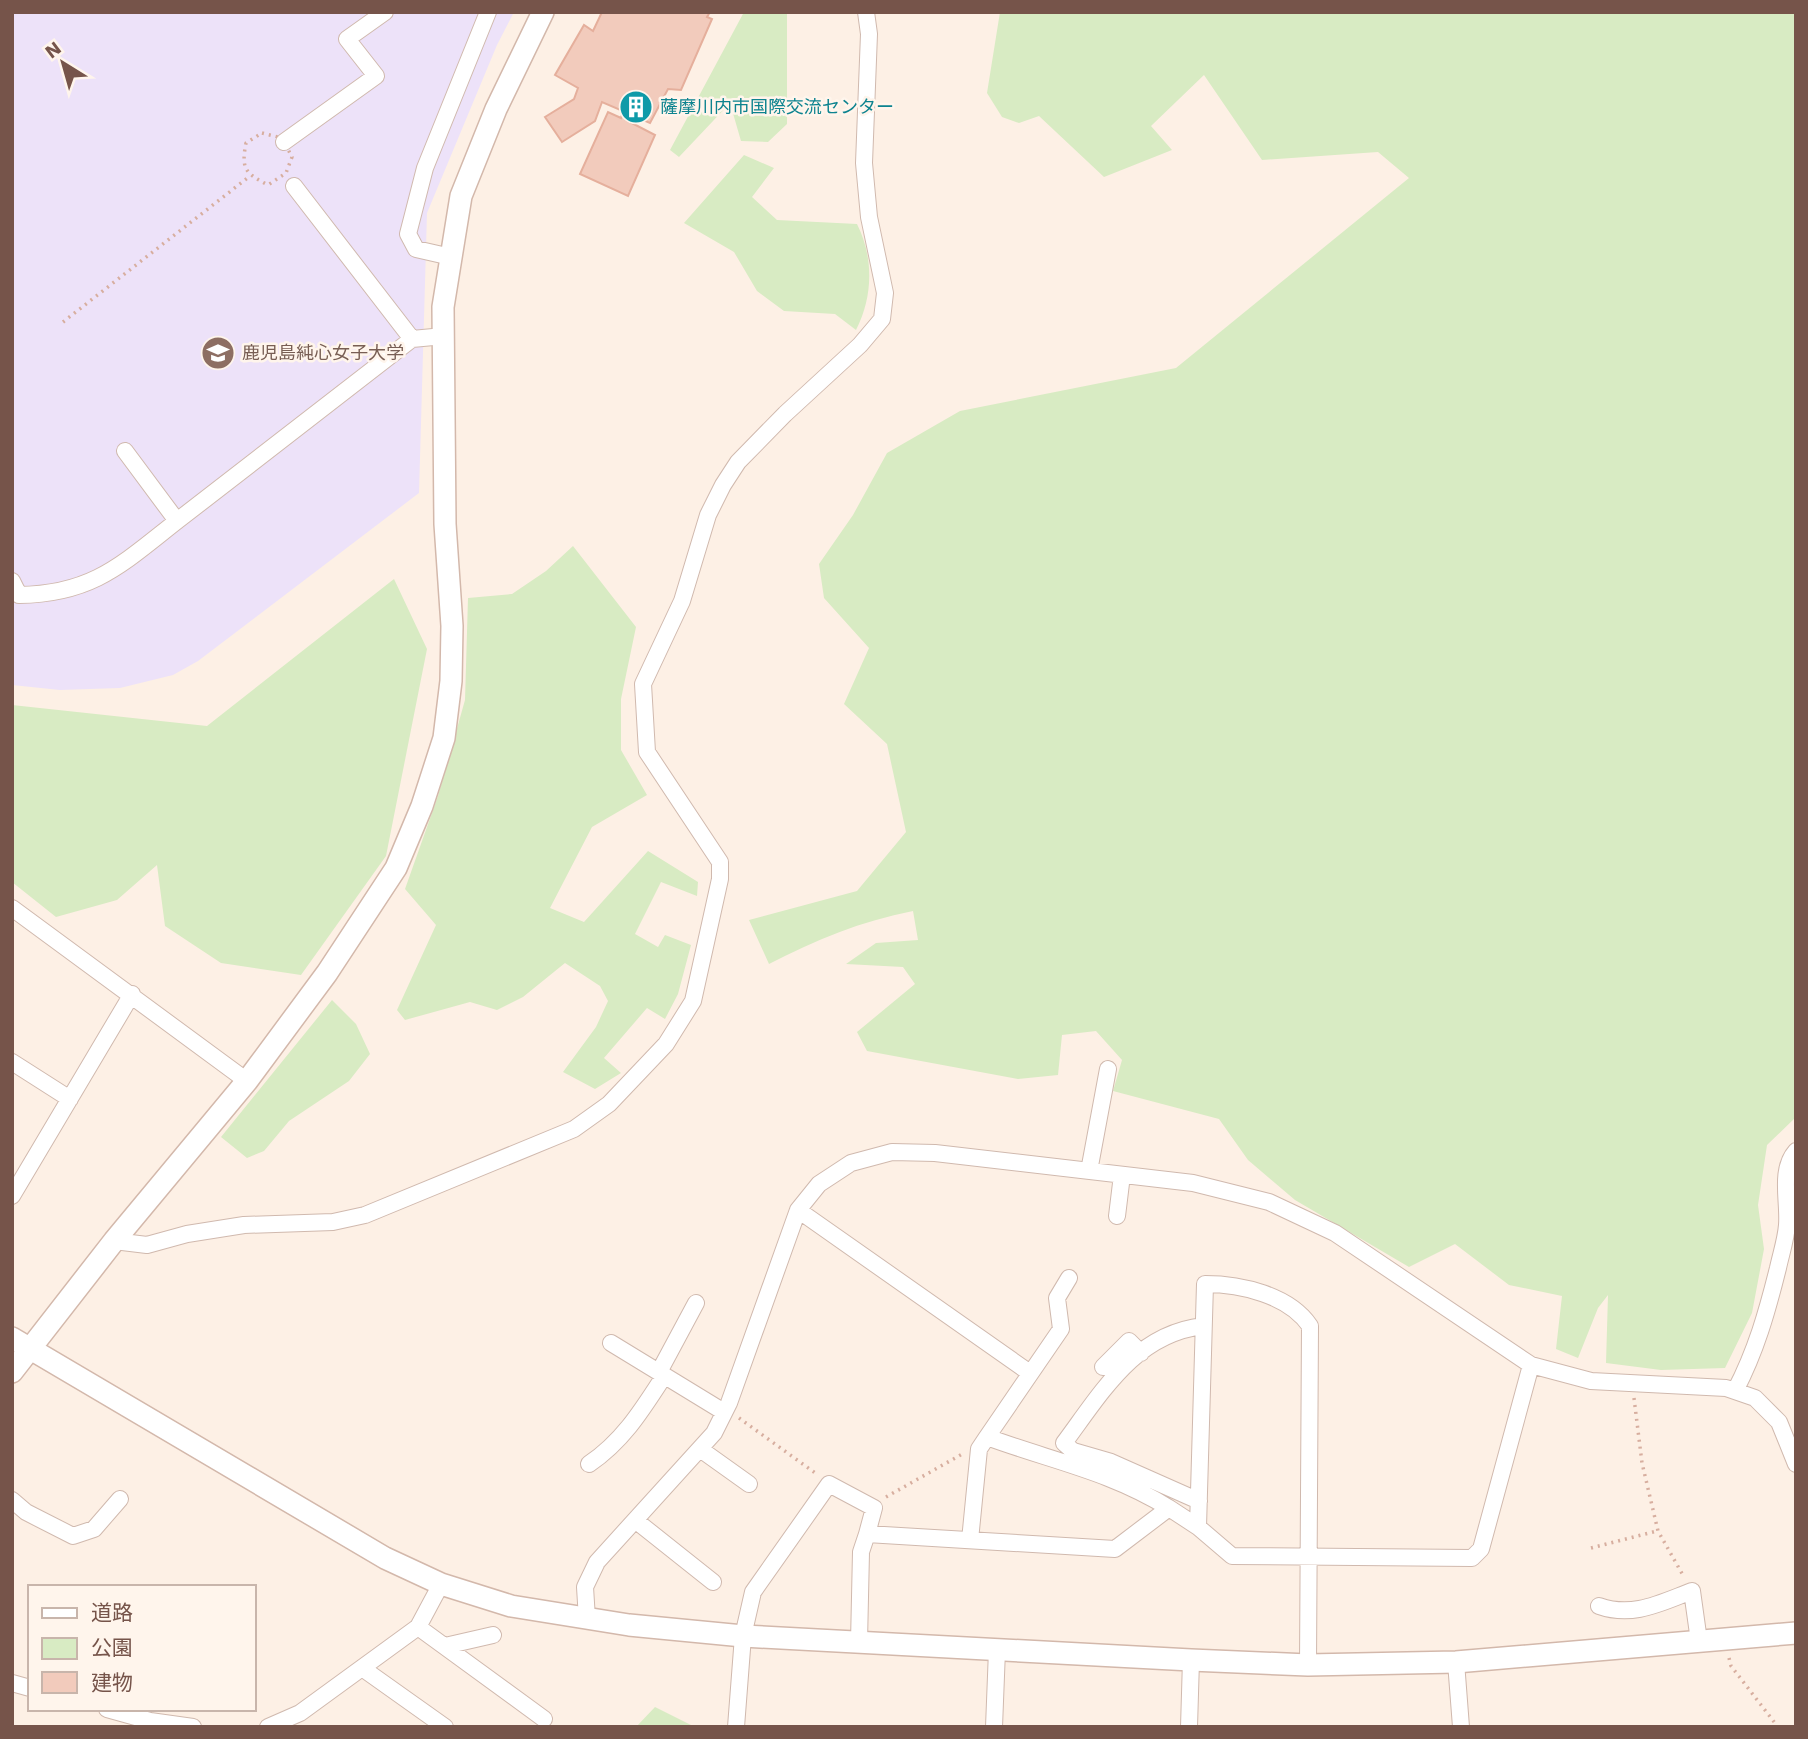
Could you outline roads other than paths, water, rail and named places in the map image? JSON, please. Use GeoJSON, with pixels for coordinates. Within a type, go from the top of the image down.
{"type":"FeatureCollection","features":[{"type":"Feature","properties":{"kind":"street"},"geometry":{"type":"LineString","coordinates":[[284,142],[376,76],[347,39],[385,12]]}},
{"type":"Feature","properties":{"kind":"street"},"geometry":{"type":"LineString","coordinates":[[451,257],[416,249],[408,233],[425,168],[488,12]]}},
{"type":"Feature","properties":{"kind":"street"},"geometry":{"type":"LineString","coordinates":[[12,1372],[32,1350],[114,1241],[247,1081],[334,963],[396,868],[444,738],[451,681],[452,626],[445,524],[443,307],[461,196],[496,109],[543,12]]}},
{"type":"Feature","properties":{"kind":"street"},"geometry":{"type":"LineString","coordinates":[[114,1241],[147,1245],[187,1234],[244,1225],[333,1222],[365,1215],[574,1129],[609,1104],[666,1044],[693,1001],[720,879],[720,862],[647,752],[643,684],[682,601],[708,515],[738,462],[860,345],[882,319],[885,293],[869,217],[864,163],[869,34],[866,12]]}},
{"type":"Feature","properties":{"kind":"street"},"geometry":{"type":"LineString","coordinates":[[294,186],[412,339]]}},
{"type":"Feature","properties":{"kind":"street"},"geometry":{"type":"LineString","coordinates":[[14,590],[78,586],[107,576],[412,339],[444,337]]}},
{"type":"Feature","properties":{"kind":"street"},"geometry":{"type":"LineString","coordinates":[[124,450],[177,521]]}},
{"type":"Feature","properties":{"kind":"street"},"geometry":{"type":"LineString","coordinates":[[12,908],[247,1081]]}},
{"type":"Feature","properties":{"kind":"street"},"geometry":{"type":"LineString","coordinates":[[13,1195],[131,994]]}},
{"type":"Feature","properties":{"kind":"street"},"geometry":{"type":"LineString","coordinates":[[12,1062],[70,1099]]}},
{"type":"Feature","properties":{"kind":"street"},"geometry":{"type":"LineString","coordinates":[[1089,1171],[1108,1069]]}},
{"type":"Feature","properties":{"kind":"street"},"geometry":{"type":"LineString","coordinates":[[1735,1391],[1754,1355],[1765,1323],[1787,1225],[1790,1158],[1796,1151]]}},
{"type":"Feature","properties":{"kind":"street"},"geometry":{"type":"LineString","coordinates":[[587,1619],[585,1587],[597,1562],[714,1433],[799,1210],[819,1184],[851,1163],[891,1152],[935,1153],[1193,1183],[1280,1207],[1335,1233],[1531,1365],[1591,1381],[1726,1388],[1755,1398],[1779,1422],[1796,1464]]}},
{"type":"Feature","properties":{"kind":"street"},"geometry":{"type":"LineString","coordinates":[[1117,1216],[1122,1175]]}},
{"type":"Feature","properties":{"kind":"street"},"geometry":{"type":"LineString","coordinates":[[799,1210],[1030,1373]]}},
{"type":"Feature","properties":{"kind":"street"},"geometry":{"type":"LineString","coordinates":[[970,1540],[983,1443],[1061,1329],[1057,1298],[1069,1278]]}},
{"type":"Feature","properties":{"kind":"street"},"geometry":{"type":"LineString","coordinates":[[1198,1527],[1205,1284],[1213,1284],[1268,1294],[1303,1315],[1310,1326],[1308,1665]]}},
{"type":"Feature","properties":{"kind":"street"},"geometry":{"type":"LineString","coordinates":[[589,1464],[608,1451],[633,1424],[696,1303]]}},
{"type":"Feature","properties":{"kind":"street"},"geometry":{"type":"LineString","coordinates":[[1199,1501],[1111,1462],[1073,1451],[1064,1443],[1119,1369],[1166,1334],[1203,1326]]}},
{"type":"Feature","properties":{"kind":"street"},"geometry":{"type":"LineString","coordinates":[[12,1338],[342,1535],[441,1584],[511,1606],[587,1619],[743,1636],[1308,1665],[1456,1662],[1601,1652],[1727,1637],[1796,1633]]}},
{"type":"Feature","properties":{"kind":"street"},"geometry":{"type":"LineString","coordinates":[[1103,1367],[1129,1341],[1141,1353]]}},
{"type":"Feature","properties":{"kind":"street"},"geometry":{"type":"LineString","coordinates":[[611,1343],[725,1410]]}},
{"type":"Feature","properties":{"kind":"street"},"geometry":{"type":"LineString","coordinates":[[983,1443],[1093,1469],[1134,1486],[1198,1527],[1232,1556],[1472,1558],[1481,1549],[1531,1365]]}},
{"type":"Feature","properties":{"kind":"street"},"geometry":{"type":"LineString","coordinates":[[700,1449],[749,1484]]}},
{"type":"Feature","properties":{"kind":"street"},"geometry":{"type":"LineString","coordinates":[[736,1727],[743,1636],[753,1592],[829,1484],[874,1508],[861,1552],[859,1642]]}},
{"type":"Feature","properties":{"kind":"street"},"geometry":{"type":"LineString","coordinates":[[12,1500],[26,1512],[73,1536],[94,1529],[120,1499]]}},
{"type":"Feature","properties":{"kind":"street"},"geometry":{"type":"LineString","coordinates":[[867,1534],[1115,1549],[1169,1508]]}},
{"type":"Feature","properties":{"kind":"street"},"geometry":{"type":"LineString","coordinates":[[635,1520],[713,1582]]}},
{"type":"Feature","properties":{"kind":"street"},"geometry":{"type":"LineString","coordinates":[[268,1727],[300,1713],[418,1627],[441,1584]]}},
{"type":"Feature","properties":{"kind":"street"},"geometry":{"type":"LineString","coordinates":[[1599,1606],[1617,1612],[1641,1611],[1692,1591],[1699,1641]]}},
{"type":"Feature","properties":{"kind":"street"},"geometry":{"type":"LineString","coordinates":[[418,1627],[544,1719]]}},
{"type":"Feature","properties":{"kind":"street"},"geometry":{"type":"LineString","coordinates":[[445,1647],[493,1635]]}},
{"type":"Feature","properties":{"kind":"street"},"geometry":{"type":"LineString","coordinates":[[994,1727],[998,1650]]}},
{"type":"Feature","properties":{"kind":"street"},"geometry":{"type":"LineString","coordinates":[[1189,1727],[1191,1660]]}},
{"type":"Feature","properties":{"kind":"street"},"geometry":{"type":"LineString","coordinates":[[1456,1662],[1461,1727]]}},
{"type":"Feature","properties":{"kind":"street"},"geometry":{"type":"LineString","coordinates":[[362,1668],[445,1727]]}},
{"type":"Feature","properties":{"kind":"street"},"geometry":{"type":"LineString","coordinates":[[114,1711],[150,1721],[193,1727]]}},
{"type":"Feature","properties":{"kind":"place","name":"薩摩川内市国際交流センター"},"geometry":{"type":"Point","coordinates":[636,107]}},
{"type":"Feature","properties":{"kind":"place","name":"鹿児島純心女子大学"},"geometry":{"type":"Point","coordinates":[218,353]}}]}
